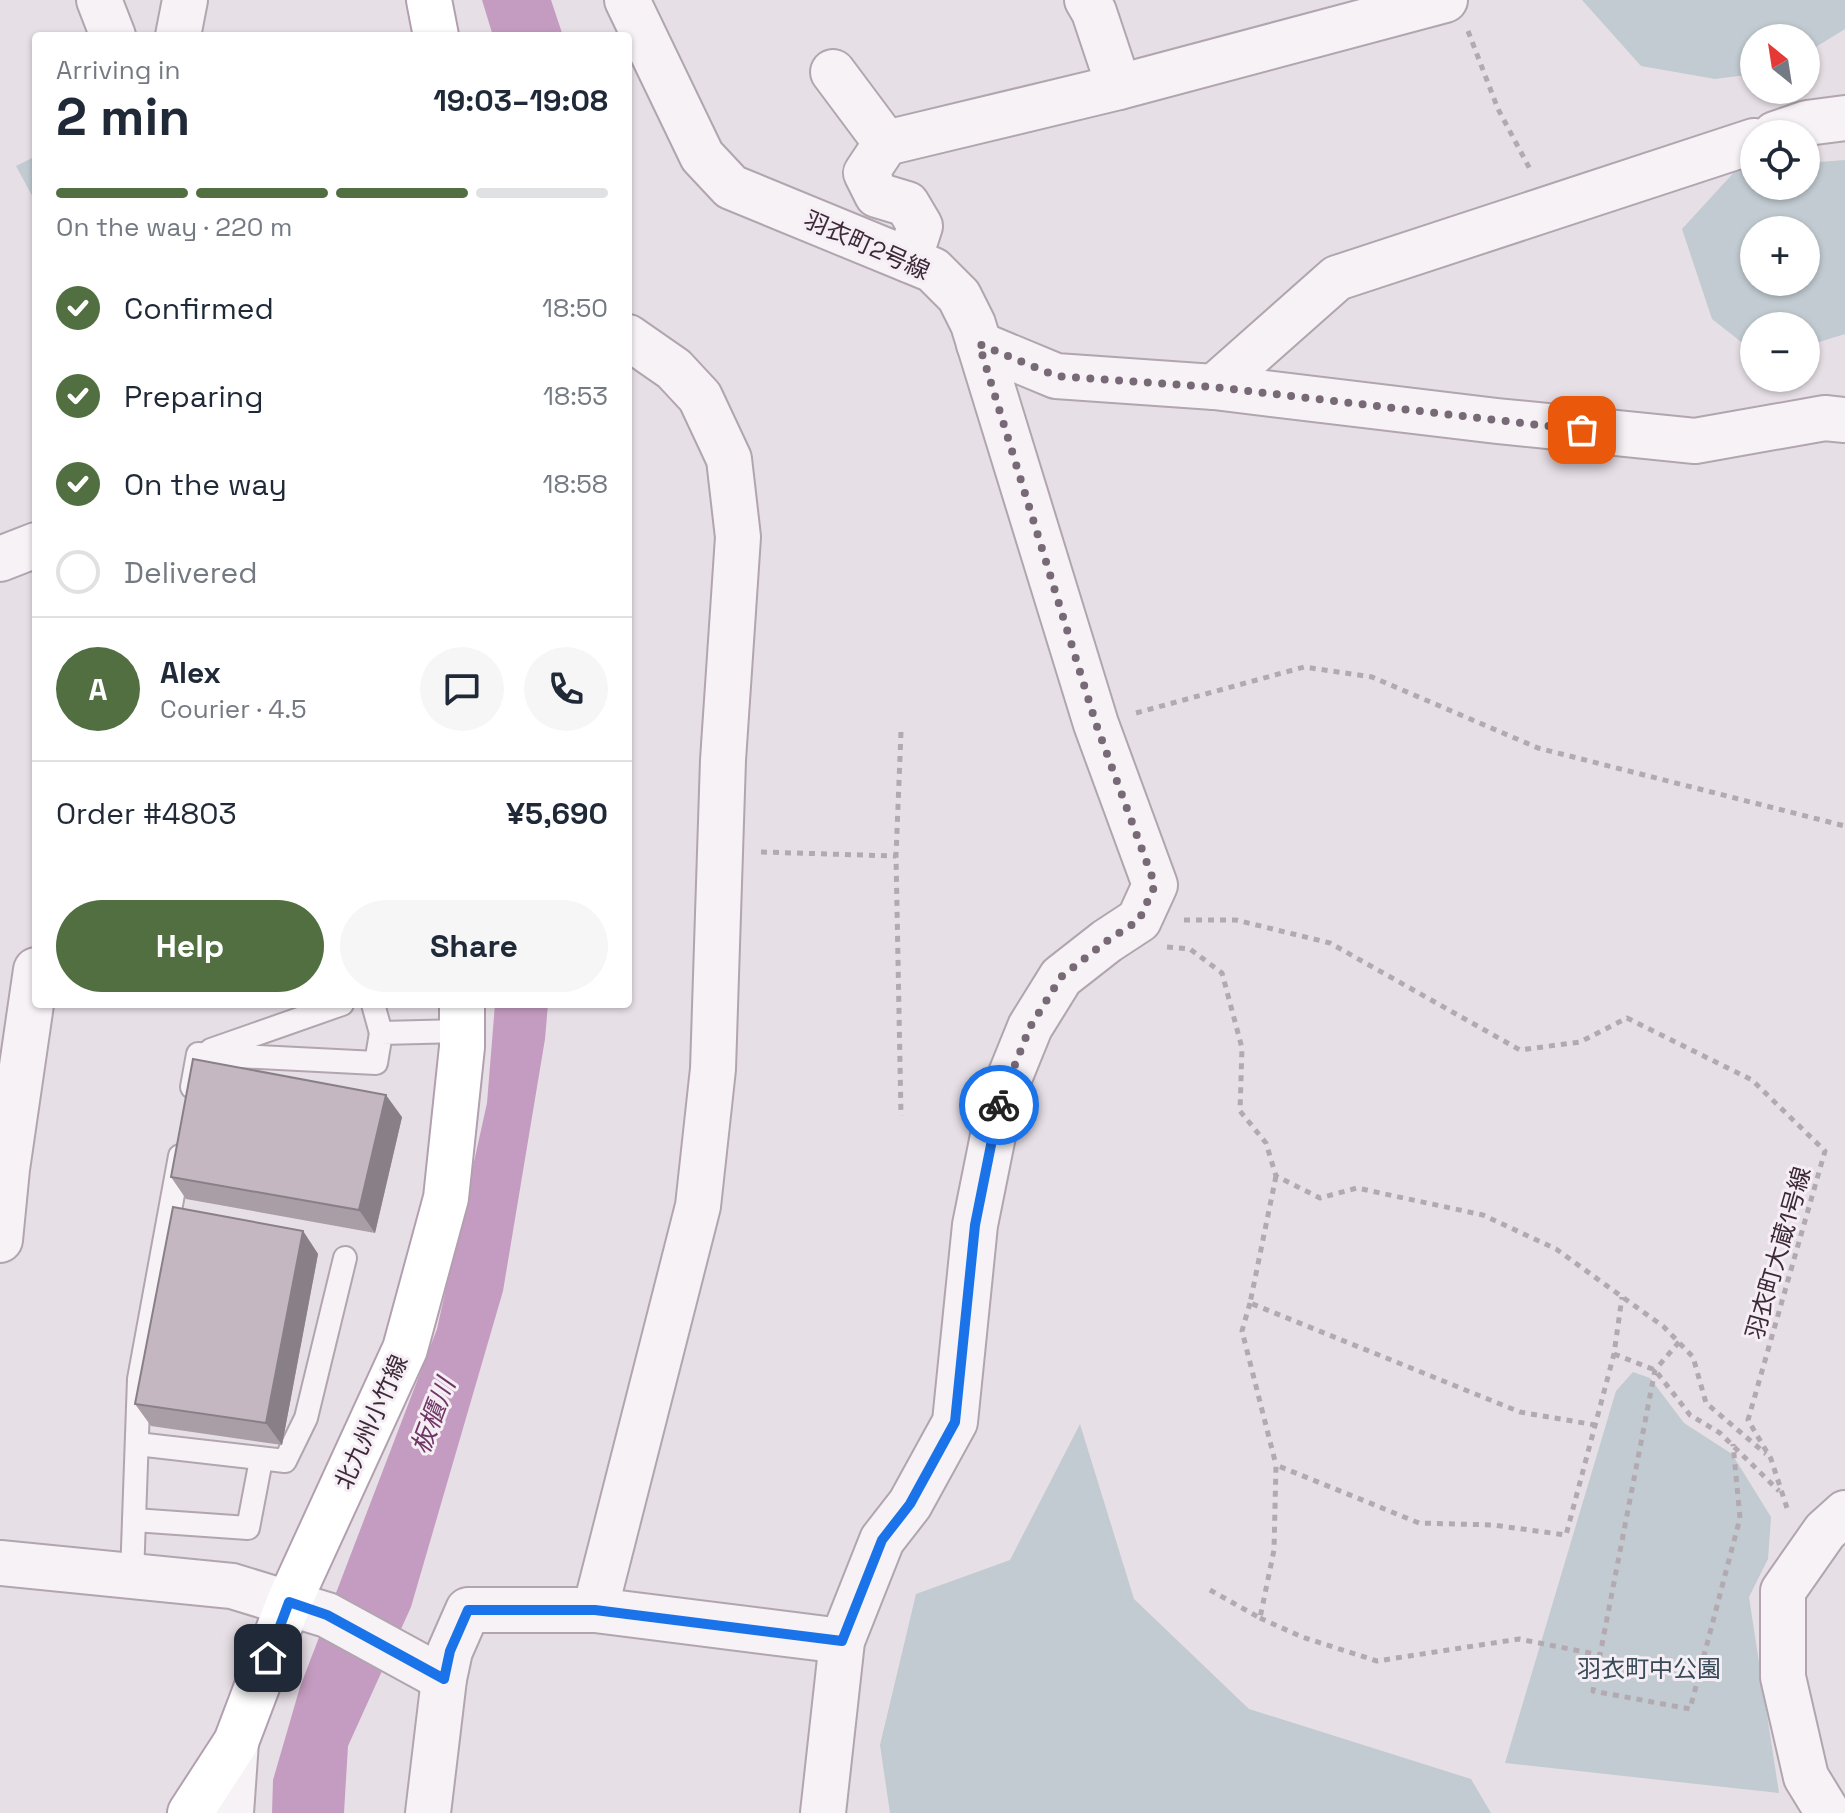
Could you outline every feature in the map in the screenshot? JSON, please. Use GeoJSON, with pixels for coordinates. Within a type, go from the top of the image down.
{"type":"FeatureCollection","features":[{"type":"Feature","properties":{"kind":"main road"},"geometry":{"type":"LineString","coordinates":[[429,0],[435,32]]}},
{"type":"Feature","properties":{"kind":"main road","name":"北九州小竹線"},"geometry":{"type":"LineString","coordinates":[[190,1813],[236,1742],[308,1608],[405,1349],[446,1198],[462,1018]]}},
{"type":"Feature","properties":{"kind":"street"},"geometry":{"type":"LineString","coordinates":[[99,0],[111,32]]}},
{"type":"Feature","properties":{"kind":"street"},"geometry":{"type":"LineString","coordinates":[[179,32],[185,0]]}},
{"type":"Feature","properties":{"kind":"street","name":"羽衣町2号線"},"geometry":{"type":"LineString","coordinates":[[627,0],[702,156],[731,187],[933,270],[959,296],[973,324],[1096,724],[1155,885],[1123,930]]}},
{"type":"Feature","properties":{"kind":"street"},"geometry":{"type":"LineString","coordinates":[[1087,0],[1094,12],[1119,87]]}},
{"type":"Feature","properties":{"kind":"street"},"geometry":{"type":"LineString","coordinates":[[909,260],[920,226],[907,204],[877,195],[866,173],[886,143],[1119,87],[1456,14]]}},
{"type":"Feature","properties":{"kind":"street"},"geometry":{"type":"LineString","coordinates":[[833,72],[886,143]]}},
{"type":"Feature","properties":{"kind":"street"},"geometry":{"type":"LineString","coordinates":[[1820,121],[1845,118]]}},
{"type":"Feature","properties":{"kind":"street"},"geometry":{"type":"LineString","coordinates":[[1214,387],[1337,278],[1740,146]]}},
{"type":"Feature","properties":{"kind":"street"},"geometry":{"type":"LineString","coordinates":[[595,1610],[698,1206],[713,1069],[720,850],[738,537],[729,459],[700,397],[674,369],[632,340]]}},
{"type":"Feature","properties":{"kind":"street"},"geometry":{"type":"LineString","coordinates":[[979,344],[1056,376],[1214,387],[1695,441],[1825,418],[1845,420]]}},
{"type":"Feature","properties":{"kind":"street"},"geometry":{"type":"LineString","coordinates":[[0,559],[32,547]]}},
{"type":"Feature","properties":{"kind":"street"},"geometry":{"type":"LineString","coordinates":[[823,1813],[842,1641],[882,1540],[910,1504],[955,1422],[975,1225],[1000,1101],[1030,1027],[1061,977],[1123,930]]}},
{"type":"Feature","properties":{"kind":"street"},"geometry":{"type":"LineString","coordinates":[[0,1240],[32,997]]}},
{"type":"Feature","properties":{"kind":"street"},"geometry":{"type":"LineString","coordinates":[[1828,1813],[1806,1777],[1783,1677],[1783,1591],[1825,1531],[1845,1513]]}},
{"type":"Feature","properties":{"kind":"street"},"geometry":{"type":"LineString","coordinates":[[0,1563],[232,1586],[308,1608],[444,1679]]}},
{"type":"Feature","properties":{"kind":"street"},"geometry":{"type":"LineString","coordinates":[[428,1813],[444,1679],[450,1651],[468,1610],[595,1610],[842,1641]]}},
{"type":"Feature","properties":{"kind":"street"},"geometry":{"type":"LineString","coordinates":[[231,1813],[236,1742]]}},
{"type":"Feature","properties":{"kind":"lane"},"geometry":{"type":"LineString","coordinates":[[198,1054],[330,1008]]}},
{"type":"Feature","properties":{"kind":"lane"},"geometry":{"type":"LineString","coordinates":[[198,1054],[376,1063],[381,1033],[374,1008]]}},
{"type":"Feature","properties":{"kind":"lane"},"geometry":{"type":"LineString","coordinates":[[381,1033],[462,1018]]}},
{"type":"Feature","properties":{"kind":"lane"},"geometry":{"type":"LineString","coordinates":[[190,1101],[198,1054]]}},
{"type":"Feature","properties":{"kind":"lane"},"geometry":{"type":"LineString","coordinates":[[132,1576],[139,1379],[184,1132]]}},
{"type":"Feature","properties":{"kind":"lane"},"geometry":{"type":"LineString","coordinates":[[137,1444],[285,1461],[306,1418],[345,1258]]}},
{"type":"Feature","properties":{"kind":"lane"},"geometry":{"type":"LineString","coordinates":[[134,1520],[248,1528],[261,1460]]}},
{"type":"Feature","properties":{"kind":"path"},"geometry":{"type":"LineString","coordinates":[[1456,14],[1498,109],[1551,209]]}},
{"type":"Feature","properties":{"kind":"path"},"geometry":{"type":"LineString","coordinates":[[1096,724],[1304,667],[1372,677],[1538,748],[1845,826]]}},
{"type":"Feature","properties":{"kind":"path"},"geometry":{"type":"LineString","coordinates":[[901,732],[896,856],[901,1116]]}},
{"type":"Feature","properties":{"kind":"path"},"geometry":{"type":"LineString","coordinates":[[720,850],[896,856]]}},
{"type":"Feature","properties":{"kind":"path","name":"羽衣町大蔵1号線"},"geometry":{"type":"LineString","coordinates":[[1123,930],[1236,920],[1330,943],[1520,1050],[1580,1042],[1627,1018],[1752,1080],[1825,1151],[1748,1420],[1771,1459],[1791,1522]]}},
{"type":"Feature","properties":{"kind":"path"},"geometry":{"type":"LineString","coordinates":[[1123,930],[1190,949],[1222,973],[1242,1048],[1240,1111],[1266,1143],[1276,1176],[1242,1331],[1276,1465],[1274,1550],[1260,1618]]}},
{"type":"Feature","properties":{"kind":"path"},"geometry":{"type":"LineString","coordinates":[[1276,1176],[1320,1198],[1357,1188],[1483,1215],[1556,1249],[1664,1327],[1693,1357],[1706,1403],[1771,1459]]}},
{"type":"Feature","properties":{"kind":"path"},"geometry":{"type":"LineString","coordinates":[[1276,1465],[1419,1523],[1493,1525],[1566,1535],[1614,1354],[1622,1297]]}},
{"type":"Feature","properties":{"kind":"path"},"geometry":{"type":"LineString","coordinates":[[1250,1303],[1520,1412],[1595,1425]]}},
{"type":"Feature","properties":{"kind":"path"},"geometry":{"type":"LineString","coordinates":[[1679,1342],[1655,1370],[1593,1691],[1690,1709],[1740,1518],[1733,1444]]}},
{"type":"Feature","properties":{"kind":"path"},"geometry":{"type":"LineString","coordinates":[[1614,1354],[1655,1370],[1690,1415],[1733,1444],[1782,1495]]}},
{"type":"Feature","properties":{"kind":"path"},"geometry":{"type":"LineString","coordinates":[[1210,1590],[1302,1637],[1377,1661],[1519,1639],[1600,1655]]}},
{"type":"Feature","properties":{"kind":"green space"},"geometry":{"type":"Polygon","coordinates":[[[1582,0],[1845,0],[1845,29],[1820,44],[1820,24],[1740,24],[1740,76],[1715,79],[1641,66],[1582,0]]]}},
{"type":"Feature","properties":{"kind":"green space"},"geometry":{"type":"Polygon","coordinates":[[[32,158],[32,196],[16,166],[32,158]]]}},
{"type":"Feature","properties":{"kind":"green space"},"geometry":{"type":"Polygon","coordinates":[[[1845,160],[1845,334],[1820,342],[1820,312],[1740,312],[1740,341],[1712,319],[1682,229],[1740,169],[1740,200],[1820,200],[1820,162],[1845,160]]]}},
{"type":"Feature","properties":{"kind":"green space","name":"羽衣町中公園"},"geometry":{"type":"Polygon","coordinates":[[[1633,1372],[1650,1378],[1684,1423],[1732,1454],[1771,1517],[1768,1559],[1749,1597],[1779,1793],[1505,1763],[1616,1391],[1633,1372]]]}},
{"type":"Feature","properties":{"kind":"green space"},"geometry":{"type":"Polygon","coordinates":[[[1080,1424],[1134,1599],[1249,1709],[1471,1779],[1491,1813],[890,1813],[880,1745],[916,1594],[1010,1560],[1080,1424]]]}},
{"type":"Feature","properties":{"kind":"water"},"geometry":{"type":"Polygon","coordinates":[[[482,0],[551,0],[562,32],[492,32],[482,0]]]}},
{"type":"Feature","properties":{"kind":"water","name":"板櫃川"},"geometry":{"type":"Polygon","coordinates":[[[495,1008],[548,1008],[503,1291],[411,1607],[348,1746],[344,1813],[272,1813],[273,1780],[300,1687],[437,1329],[487,1103],[495,1008]]]}},
{"type":"Feature","properties":{"kind":"building"},"geometry":{"type":"Polygon","coordinates":[[[193,1059],[386,1095],[359,1210],[171,1177],[193,1059]]]}},
{"type":"Feature","properties":{"kind":"building"},"geometry":{"type":"Polygon","coordinates":[[[173,1207],[303,1231],[266,1423],[135,1404],[173,1207]]]}},
{"type":"Feature","properties":{"kind":"way so far"},"geometry":{"type":"LineString","coordinates":[[999,1105],[1030,1027],[1061,977],[1139,920],[1155,885],[1096,724],[979,344],[1056,376],[1214,387],[1582,430]]}},
{"type":"Feature","properties":{"kind":"route"},"geometry":{"type":"LineString","coordinates":[[268,1658],[289,1602],[327,1615],[444,1679],[450,1651],[468,1610],[595,1610],[842,1641],[882,1540],[910,1504],[955,1422],[975,1225],[999,1105]]}}]}
